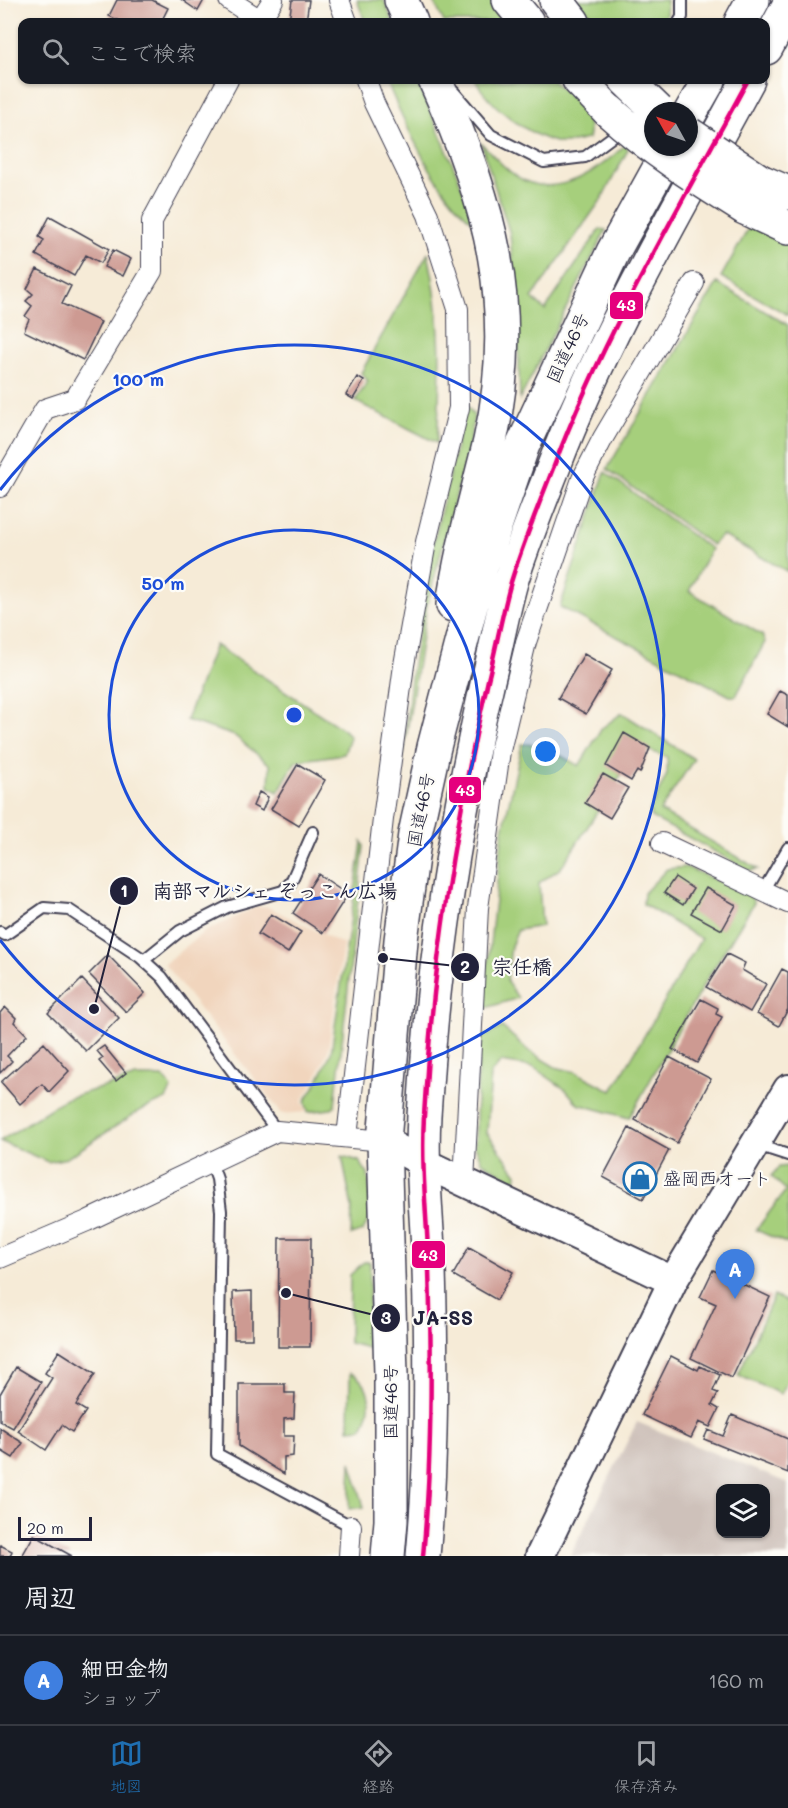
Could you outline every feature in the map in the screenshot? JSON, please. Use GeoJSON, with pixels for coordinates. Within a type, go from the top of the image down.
{"type":"FeatureCollection","features":[{"type":"Feature","properties":{"kind":"highway"},"geometry":{"type":"LineString","coordinates":[[401,0],[409,18]]}},
{"type":"Feature","properties":{"kind":"highway"},"geometry":{"type":"LineString","coordinates":[[509,0],[524,18]]}},
{"type":"Feature","properties":{"kind":"highway"},"geometry":{"type":"LineString","coordinates":[[556,0],[570,18]]}},
{"type":"Feature","properties":{"kind":"highway"},"geometry":{"type":"LineString","coordinates":[[743,18],[753,0]]}},
{"type":"Feature","properties":{"kind":"highway"},"geometry":{"type":"LineString","coordinates":[[770,40],[786,13]]}},
{"type":"Feature","properties":{"kind":"highway"},"geometry":{"type":"LineString","coordinates":[[434,747],[460,556],[492,428],[502,361],[503,318],[493,244],[479,187],[437,84]]}},
{"type":"Feature","properties":{"kind":"highway"},"geometry":{"type":"LineString","coordinates":[[590,84],[630,98],[679,167],[764,194]]}},
{"type":"Feature","properties":{"kind":"highway"},"geometry":{"type":"LineString","coordinates":[[696,102],[707,84]]}},
{"type":"Feature","properties":{"kind":"highway","name":"国道46号"},"geometry":{"type":"LineString","coordinates":[[423,1556],[430,1380],[429,1271],[422,1162],[424,1112],[440,947],[454,841],[512,581],[555,463],[597,366],[648,265],[746,84]]}},
{"type":"Feature","properties":{"kind":"highway"},"geometry":{"type":"LineString","coordinates":[[698,141],[764,194],[788,228]]}},
{"type":"Feature","properties":{"kind":"highway","name":"国道46号"},"geometry":{"type":"LineString","coordinates":[[388,1556],[392,1521],[391,1374],[384,1141],[401,940],[415,834],[434,747],[482,567],[523,445],[613,252],[666,156]]}},
{"type":"Feature","properties":{"kind":"street"},"geometry":{"type":"LineString","coordinates":[[229,0],[255,18]]}},
{"type":"Feature","properties":{"kind":"street"},"geometry":{"type":"LineString","coordinates":[[263,18],[273,0]]}},
{"type":"Feature","properties":{"kind":"street"},"geometry":{"type":"LineString","coordinates":[[339,0],[346,18]]}},
{"type":"Feature","properties":{"kind":"street"},"geometry":{"type":"LineString","coordinates":[[0,487],[45,409],[75,399],[152,272],[152,221],[226,84]]}},
{"type":"Feature","properties":{"kind":"street"},"geometry":{"type":"LineString","coordinates":[[347,1137],[383,819],[404,665],[426,542],[459,408],[458,309],[428,216],[365,84]]}},
{"type":"Feature","properties":{"kind":"street"},"geometry":{"type":"LineString","coordinates":[[464,1182],[478,908],[500,751],[526,642],[582,479],[603,438],[694,283]]}},
{"type":"Feature","properties":{"kind":"street"},"geometry":{"type":"LineString","coordinates":[[662,843],[788,903]]}},
{"type":"Feature","properties":{"kind":"street"},"geometry":{"type":"LineString","coordinates":[[540,1556],[673,1281],[788,1089]]}},
{"type":"Feature","properties":{"kind":"street"},"geometry":{"type":"LineString","coordinates":[[0,1258],[87,1221],[277,1131],[384,1141],[422,1162],[673,1281]]}},
{"type":"Feature","properties":{"kind":"street"},"geometry":{"type":"LineString","coordinates":[[349,1556],[351,1526]]}},
{"type":"Feature","properties":{"kind":"lane"},"geometry":{"type":"LineString","coordinates":[[681,18],[682,0]]}},
{"type":"Feature","properties":{"kind":"lane"},"geometry":{"type":"LineString","coordinates":[[446,84],[491,135],[544,162],[585,157],[612,137],[630,98],[642,84]]}},
{"type":"Feature","properties":{"kind":"lane"},"geometry":{"type":"LineString","coordinates":[[144,960],[180,930],[227,908],[283,891],[291,882],[313,832]]}},
{"type":"Feature","properties":{"kind":"lane"},"geometry":{"type":"LineString","coordinates":[[763,891],[788,848]]}},
{"type":"Feature","properties":{"kind":"lane"},"geometry":{"type":"LineString","coordinates":[[0,932],[5,935],[44,908],[69,910],[144,960],[162,977],[277,1131]]}},
{"type":"Feature","properties":{"kind":"lane"},"geometry":{"type":"LineString","coordinates":[[755,1144],[788,1155]]}},
{"type":"Feature","properties":{"kind":"lane"},"geometry":{"type":"LineString","coordinates":[[211,1162],[217,1179],[221,1211],[217,1454],[351,1526]]}},
{"type":"Feature","properties":{"kind":"shaded area"},"geometry":{"type":"Polygon","coordinates":[[[266,906],[343,944],[328,1051],[315,1080],[302,1101],[306,1112],[282,1114],[164,964],[204,932],[256,907],[266,906]]]}},
{"type":"Feature","properties":{"kind":"shaded area"},"geometry":{"type":"Polygon","coordinates":[[[637,1422],[788,1483],[788,1556],[570,1556],[637,1422]]]}},
{"type":"Feature","properties":{"kind":"green space"},"geometry":{"type":"Polygon","coordinates":[[[357,0],[384,0],[391,18],[364,18],[357,0]]]}},
{"type":"Feature","properties":{"kind":"green space"},"geometry":{"type":"Polygon","coordinates":[[[433,0],[493,0],[504,18],[442,18],[433,0]]]}},
{"type":"Feature","properties":{"kind":"green space"},"geometry":{"type":"Polygon","coordinates":[[[577,0],[667,0],[664,18],[592,18],[577,0]]]}},
{"type":"Feature","properties":{"kind":"green space"},"geometry":{"type":"Polygon","coordinates":[[[388,84],[419,84],[475,223],[461,211],[435,177],[402,116],[388,84]]]}},
{"type":"Feature","properties":{"kind":"green space"},"geometry":{"type":"Polygon","coordinates":[[[478,84],[557,84],[574,99],[585,113],[589,129],[588,139],[560,143],[548,140],[512,119],[478,84]]]}},
{"type":"Feature","properties":{"kind":"green space"},"geometry":{"type":"Polygon","coordinates":[[[481,143],[517,177],[537,185],[565,183],[579,178],[605,163],[626,144],[628,150],[601,200],[532,298],[545,310],[600,229],[606,230],[520,399],[517,313],[510,234],[481,143]]]}},
{"type":"Feature","properties":{"kind":"green space"},"geometry":{"type":"Polygon","coordinates":[[[751,224],[788,241],[788,315],[721,277],[751,224]]]}},
{"type":"Feature","properties":{"kind":"green space"},"geometry":{"type":"Polygon","coordinates":[[[428,253],[433,277],[440,348],[437,443],[355,401],[368,381],[361,373],[428,253]]]}},
{"type":"Feature","properties":{"kind":"green space"},"geometry":{"type":"Polygon","coordinates":[[[717,283],[788,325],[788,572],[722,535],[712,545],[607,469],[717,283]]]}},
{"type":"Feature","properties":{"kind":"green space"},"geometry":{"type":"Polygon","coordinates":[[[466,404],[474,416],[470,443],[427,605],[401,769],[412,670],[432,549],[466,404]]]}},
{"type":"Feature","properties":{"kind":"green space"},"geometry":{"type":"Polygon","coordinates":[[[605,472],[711,549],[689,591],[762,635],[765,642],[736,696],[730,696],[560,607],[605,472]]]}},
{"type":"Feature","properties":{"kind":"green space"},"geometry":{"type":"Polygon","coordinates":[[[215,645],[344,730],[350,737],[344,754],[296,761],[278,792],[269,787],[270,765],[235,736],[186,720],[215,645]]]}},
{"type":"Feature","properties":{"kind":"green space"},"geometry":{"type":"Polygon","coordinates":[[[622,713],[694,759],[660,811],[758,869],[750,871],[651,817],[650,810],[667,774],[667,757],[642,748],[632,758],[561,868],[539,883],[542,926],[518,930],[511,946],[507,981],[518,998],[486,1008],[483,1005],[503,830],[522,744],[542,745],[579,766],[602,728],[622,713]]]}},
{"type":"Feature","properties":{"kind":"green space"},"geometry":{"type":"Polygon","coordinates":[[[362,842],[364,846],[335,1105],[331,1109],[308,1112],[305,1101],[318,1081],[331,1053],[362,842]]]}},
{"type":"Feature","properties":{"kind":"green space"},"geometry":{"type":"Polygon","coordinates":[[[686,867],[750,895],[754,903],[707,979],[629,1118],[578,1104],[566,1090],[533,1067],[501,1062],[491,1073],[487,1133],[517,1174],[516,1182],[482,1162],[475,1146],[479,1039],[502,1027],[529,1051],[555,1067],[576,1072],[612,1091],[701,939],[643,904],[644,893],[667,869],[686,867]]]}},
{"type":"Feature","properties":{"kind":"green space"},"geometry":{"type":"Polygon","coordinates":[[[136,1077],[163,1077],[172,1088],[166,1099],[139,1111],[67,1158],[48,1162],[0,1141],[65,1099],[136,1077]]]}},
{"type":"Feature","properties":{"kind":"green space"},"geometry":{"type":"Polygon","coordinates":[[[342,1156],[359,1161],[368,1174],[372,1212],[363,1231],[351,1235],[352,1208],[342,1156]]]}},
{"type":"Feature","properties":{"kind":"green space"},"geometry":{"type":"Polygon","coordinates":[[[788,1166],[788,1244],[756,1230],[786,1190],[771,1176],[779,1167],[788,1166]]]}},
{"type":"Feature","properties":{"kind":"green space"},"geometry":{"type":"Polygon","coordinates":[[[364,1262],[370,1262],[368,1348],[349,1343],[350,1275],[364,1262]]]}},
{"type":"Feature","properties":{"kind":"green space"},"geometry":{"type":"Polygon","coordinates":[[[774,1296],[788,1302],[788,1380],[781,1394],[738,1375],[774,1296]]]}},
{"type":"Feature","properties":{"kind":"green space"},"geometry":{"type":"Polygon","coordinates":[[[350,1373],[363,1383],[369,1397],[368,1412],[362,1428],[349,1429],[350,1373]]]}},
{"type":"Feature","properties":{"kind":"green space"},"geometry":{"type":"Polygon","coordinates":[[[351,1462],[364,1507],[349,1509],[351,1462]]]}},
{"type":"Feature","properties":{"kind":"building"},"geometry":{"type":"Polygon","coordinates":[[[117,0],[152,0],[168,8],[163,18],[113,18],[109,16],[117,0]]]}},
{"type":"Feature","properties":{"kind":"building"},"geometry":{"type":"Polygon","coordinates":[[[182,0],[204,0],[198,11],[182,0]]]}},
{"type":"Feature","properties":{"kind":"building"},"geometry":{"type":"Polygon","coordinates":[[[292,0],[309,0],[307,18],[290,18],[292,0]]]}},
{"type":"Feature","properties":{"kind":"building"},"geometry":{"type":"Polygon","coordinates":[[[50,216],[109,249],[101,263],[86,255],[74,276],[36,255],[44,240],[39,237],[50,216]]]}},
{"type":"Feature","properties":{"kind":"building"},"geometry":{"type":"Polygon","coordinates":[[[113,250],[131,259],[123,276],[104,267],[113,250]]]}},
{"type":"Feature","properties":{"kind":"building"},"geometry":{"type":"Polygon","coordinates":[[[37,269],[71,286],[62,304],[101,322],[83,360],[24,331],[29,319],[25,316],[32,306],[26,301],[33,294],[27,289],[37,269]]]}},
{"type":"Feature","properties":{"kind":"building"},"geometry":{"type":"Polygon","coordinates":[[[357,377],[364,381],[353,399],[346,395],[357,377]]]}},
{"type":"Feature","properties":{"kind":"building"},"geometry":{"type":"Polygon","coordinates":[[[584,654],[612,670],[586,714],[558,698],[584,654]]]}},
{"type":"Feature","properties":{"kind":"building"},"geometry":{"type":"Polygon","coordinates":[[[780,691],[788,695],[788,727],[767,714],[780,691]]]}},
{"type":"Feature","properties":{"kind":"building"},"geometry":{"type":"Polygon","coordinates":[[[624,733],[650,748],[640,773],[637,771],[631,781],[606,766],[624,733]]]}},
{"type":"Feature","properties":{"kind":"building"},"geometry":{"type":"Polygon","coordinates":[[[298,764],[325,780],[299,826],[271,809],[298,764]]]}},
{"type":"Feature","properties":{"kind":"building"},"geometry":{"type":"Polygon","coordinates":[[[603,774],[628,788],[610,818],[585,803],[603,774]]]}},
{"type":"Feature","properties":{"kind":"building"},"geometry":{"type":"Polygon","coordinates":[[[259,792],[268,797],[262,811],[253,806],[259,792]]]}},
{"type":"Feature","properties":{"kind":"building"},"geometry":{"type":"Polygon","coordinates":[[[318,874],[348,894],[323,933],[293,913],[318,874]]]}},
{"type":"Feature","properties":{"kind":"building"},"geometry":{"type":"Polygon","coordinates":[[[675,877],[693,889],[683,905],[664,893],[675,877]]]}},
{"type":"Feature","properties":{"kind":"building"},"geometry":{"type":"Polygon","coordinates":[[[706,888],[736,905],[722,930],[691,913],[706,888]]]}},
{"type":"Feature","properties":{"kind":"building"},"geometry":{"type":"Polygon","coordinates":[[[271,914],[301,932],[288,953],[258,934],[271,914]]]}},
{"type":"Feature","properties":{"kind":"building"},"geometry":{"type":"Polygon","coordinates":[[[727,954],[745,963],[742,970],[766,984],[750,1012],[706,987],[727,954]]]}},
{"type":"Feature","properties":{"kind":"building"},"geometry":{"type":"Polygon","coordinates":[[[108,955],[145,993],[126,1012],[89,974],[108,955]]]}},
{"type":"Feature","properties":{"kind":"building"},"geometry":{"type":"Polygon","coordinates":[[[782,969],[788,972],[788,1009],[779,1026],[757,1014],[782,969]]]}},
{"type":"Feature","properties":{"kind":"building"},"geometry":{"type":"Polygon","coordinates":[[[82,979],[119,1018],[86,1051],[48,1013],[82,979]]]}},
{"type":"Feature","properties":{"kind":"building"},"geometry":{"type":"Polygon","coordinates":[[[701,999],[718,1008],[716,1014],[722,1017],[697,1063],[672,1049],[701,999]]]}},
{"type":"Feature","properties":{"kind":"building"},"geometry":{"type":"Polygon","coordinates":[[[5,1007],[16,1018],[14,1022],[27,1035],[7,1056],[12,1061],[0,1073],[0,1013],[5,1007]]]}},
{"type":"Feature","properties":{"kind":"building"},"geometry":{"type":"Polygon","coordinates":[[[44,1043],[69,1071],[49,1092],[42,1084],[20,1104],[1,1082],[44,1043]]]}},
{"type":"Feature","properties":{"kind":"building"},"geometry":{"type":"Polygon","coordinates":[[[104,1046],[126,1073],[116,1081],[99,1061],[103,1058],[97,1051],[104,1046]]]}},
{"type":"Feature","properties":{"kind":"building"},"geometry":{"type":"Polygon","coordinates":[[[669,1057],[711,1079],[677,1143],[635,1120],[669,1057]]]}},
{"type":"Feature","properties":{"kind":"building"},"geometry":{"type":"Polygon","coordinates":[[[629,1128],[669,1150],[643,1199],[603,1177],[629,1128]]]}},
{"type":"Feature","properties":{"kind":"building"},"geometry":{"type":"Polygon","coordinates":[[[279,1238],[311,1238],[310,1347],[278,1347],[279,1238]]]}},
{"type":"Feature","properties":{"kind":"building"},"geometry":{"type":"Polygon","coordinates":[[[469,1247],[513,1272],[497,1300],[453,1275],[469,1247]]]}},
{"type":"Feature","properties":{"kind":"building"},"geometry":{"type":"Polygon","coordinates":[[[713,1270],[770,1297],[732,1378],[691,1358],[716,1304],[700,1297],[713,1270]]]}},
{"type":"Feature","properties":{"kind":"building"},"geometry":{"type":"Polygon","coordinates":[[[252,1291],[252,1339],[234,1339],[233,1292],[252,1291]]]}},
{"type":"Feature","properties":{"kind":"building"},"geometry":{"type":"Polygon","coordinates":[[[59,1351],[95,1374],[76,1405],[86,1411],[72,1432],[62,1425],[46,1450],[18,1431],[52,1378],[45,1373],[59,1351]]]}},
{"type":"Feature","properties":{"kind":"building"},"geometry":{"type":"Polygon","coordinates":[[[671,1356],[698,1370],[700,1366],[720,1375],[713,1391],[718,1393],[712,1405],[719,1409],[710,1427],[699,1422],[691,1438],[642,1415],[671,1356]]]}},
{"type":"Feature","properties":{"kind":"building"},"geometry":{"type":"Polygon","coordinates":[[[16,1367],[41,1382],[13,1428],[0,1421],[0,1394],[16,1367]]]}},
{"type":"Feature","properties":{"kind":"building"},"geometry":{"type":"Polygon","coordinates":[[[239,1384],[285,1384],[285,1393],[295,1393],[294,1418],[284,1419],[284,1436],[294,1436],[293,1456],[284,1457],[284,1474],[239,1446],[239,1384]]]}},
{"type":"Feature","properties":{"kind":"building"},"geometry":{"type":"Polygon","coordinates":[[[732,1415],[788,1439],[788,1473],[704,1439],[708,1430],[723,1436],[732,1415]]]}},
{"type":"Feature","properties":{"kind":"building"},"geometry":{"type":"Polygon","coordinates":[[[0,1428],[23,1443],[13,1458],[0,1450],[0,1428]]]}},
{"type":"Feature","properties":{"kind":"building"},"geometry":{"type":"Polygon","coordinates":[[[34,1535],[72,1556],[22,1556],[34,1535]]]}},
{"type":"Feature","properties":{"kind":"building"},"geometry":{"type":"Polygon","coordinates":[[[0,1545],[12,1551],[10,1556],[0,1556],[0,1545]]]}},
{"type":"Feature","properties":{"kind":"transit line","name":"43"},"geometry":{"type":"LineString","coordinates":[[423,1556],[430,1449],[431,1377],[429,1270],[423,1154],[424,1116],[439,951],[455,842],[476,734],[511,582],[531,524],[574,416],[620,318],[746,84]]}},
{"type":"Feature","properties":{"kind":"place","name":"宗任橋"},"geometry":{"type":"Point","coordinates":[383,958]}},
{"type":"Feature","properties":{"kind":"place","name":"南部マルシェ ぞっこん広場"},"geometry":{"type":"Point","coordinates":[94,1009]}},
{"type":"Feature","properties":{"kind":"place","name":"盛岡西オート"},"geometry":{"type":"Point","coordinates":[640,1179]}},
{"type":"Feature","properties":{"kind":"place","name":"JA-SS"},"geometry":{"type":"Point","coordinates":[286,1293]}},
{"type":"Feature","properties":{"kind":"place","name":"細田金物"},"geometry":{"type":"Point","coordinates":[735,1299]}}]}
